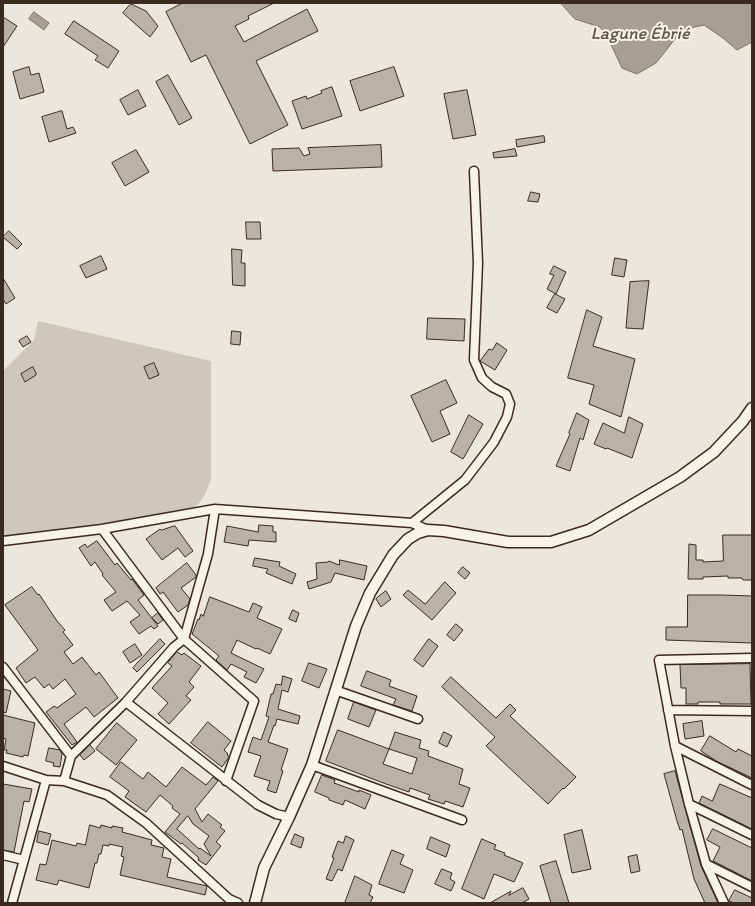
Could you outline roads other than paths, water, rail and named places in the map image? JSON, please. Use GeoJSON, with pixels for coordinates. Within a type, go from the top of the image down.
{"type":"FeatureCollection","features":[{"type":"Feature","properties":{"kind":"street"},"geometry":{"type":"LineString","coordinates":[[412,523],[465,480],[494,442],[508,417],[510,404],[506,394],[492,387],[482,378],[474,360],[478,263],[474,171]]}},
{"type":"Feature","properties":{"kind":"street"},"geometry":{"type":"LineString","coordinates":[[3,541],[102,529],[215,509],[412,523],[428,530],[444,531],[508,542],[551,542],[589,530],[680,477],[714,452],[743,421],[752,408]]}},
{"type":"Feature","properties":{"kind":"street"},"geometry":{"type":"LineString","coordinates":[[64,781],[70,756],[126,702],[174,647],[184,639],[208,554],[215,509]]}},
{"type":"Feature","properties":{"kind":"street"},"geometry":{"type":"LineString","coordinates":[[102,529],[184,639],[254,702],[226,781]]}},
{"type":"Feature","properties":{"kind":"street"},"geometry":{"type":"LineString","coordinates":[[255,903],[264,868],[312,765],[356,626],[370,593],[393,555],[408,539],[418,533],[428,530]]}},
{"type":"Feature","properties":{"kind":"street"},"geometry":{"type":"LineString","coordinates":[[724,903],[706,864],[689,804],[675,746],[658,660],[752,658]]}},
{"type":"Feature","properties":{"kind":"street"},"geometry":{"type":"LineString","coordinates":[[3,667],[70,756]]}},
{"type":"Feature","properties":{"kind":"street"},"geometry":{"type":"LineString","coordinates":[[335,690],[418,719]]}},
{"type":"Feature","properties":{"kind":"street"},"geometry":{"type":"LineString","coordinates":[[126,702],[258,805],[276,814],[289,817]]}},
{"type":"Feature","properties":{"kind":"street"},"geometry":{"type":"LineString","coordinates":[[668,710],[752,711]]}},
{"type":"Feature","properties":{"kind":"street"},"geometry":{"type":"LineString","coordinates":[[675,746],[752,785]]}},
{"type":"Feature","properties":{"kind":"street"},"geometry":{"type":"LineString","coordinates":[[312,765],[462,820]]}},
{"type":"Feature","properties":{"kind":"street"},"geometry":{"type":"LineString","coordinates":[[3,766],[46,780],[64,781],[107,795],[146,823],[229,899],[238,903]]}},
{"type":"Feature","properties":{"kind":"street"},"geometry":{"type":"LineString","coordinates":[[12,903],[46,780]]}},
{"type":"Feature","properties":{"kind":"street"},"geometry":{"type":"LineString","coordinates":[[689,804],[752,835]]}},
{"type":"Feature","properties":{"kind":"street"},"geometry":{"type":"LineString","coordinates":[[3,855],[24,860]]}},
{"type":"Feature","properties":{"kind":"street"},"geometry":{"type":"LineString","coordinates":[[706,864],[752,887]]}},
{"type":"Feature","properties":{"kind":"water","name":"Lagune Ébrié"},"geometry":{"type":"Polygon","coordinates":[[[561,3],[752,3],[752,42],[737,50],[704,25],[690,28],[679,34],[656,63],[637,74],[622,68],[607,36],[600,27],[575,19],[561,3]]]}},
{"type":"Feature","properties":{"kind":"water"},"geometry":{"type":"Polygon","coordinates":[[[34,12],[49,23],[44,30],[29,19],[34,12]]]}}]}
